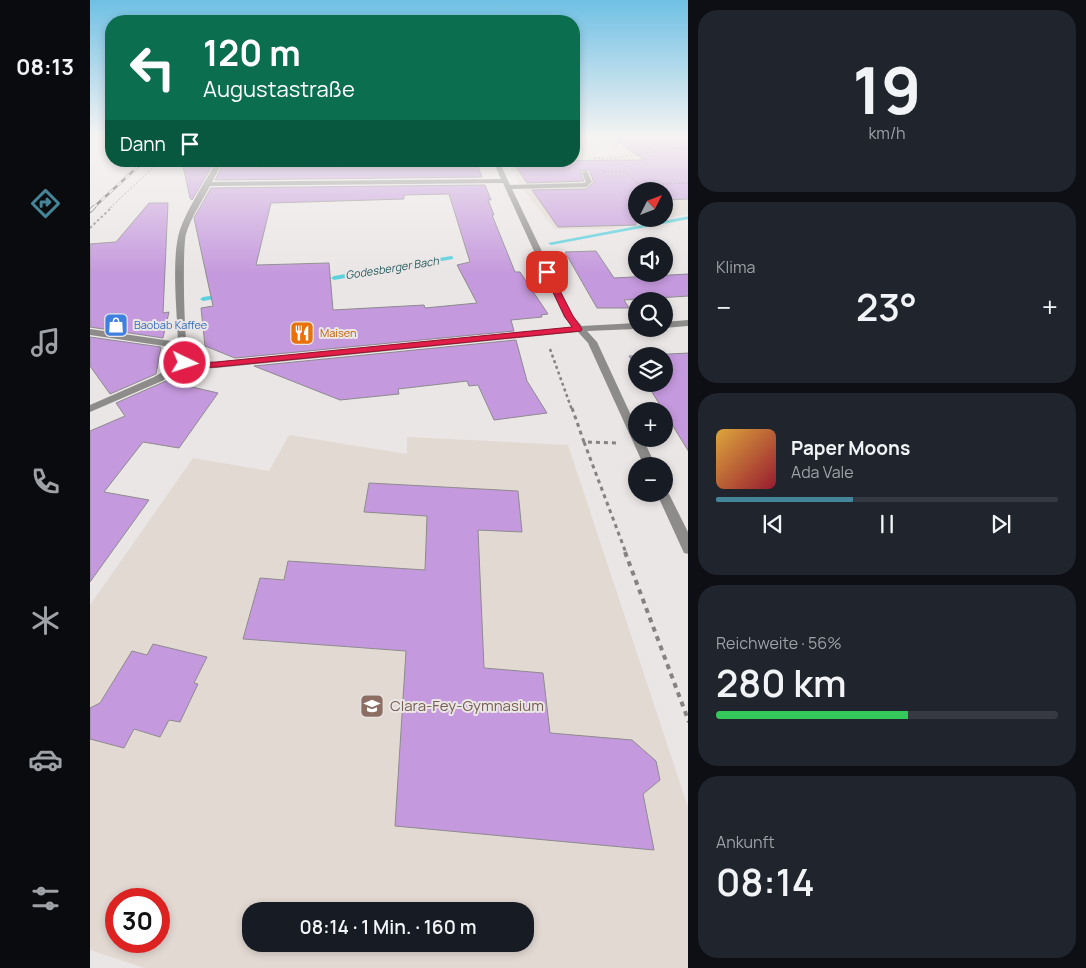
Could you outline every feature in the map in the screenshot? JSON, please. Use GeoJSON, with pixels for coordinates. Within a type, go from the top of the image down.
{"type":"FeatureCollection","features":[{"type":"Feature","properties":{"kind":"street"},"geometry":{"type":"LineString","coordinates":[[185,363],[180,256],[182,237],[186,225],[209,184],[586,185],[588,183]]}},
{"type":"Feature","properties":{"kind":"street"},"geometry":{"type":"LineString","coordinates":[[507,184],[569,317],[578,329],[592,342],[628,419]]}},
{"type":"Feature","properties":{"kind":"street"},"geometry":{"type":"LineString","coordinates":[[673,324],[688,323]]}},
{"type":"Feature","properties":{"kind":"street"},"geometry":{"type":"LineString","coordinates":[[185,363],[193,366],[540,332],[628,326]]}},
{"type":"Feature","properties":{"kind":"street"},"geometry":{"type":"LineString","coordinates":[[90,332],[169,345],[183,345]]}},
{"type":"Feature","properties":{"kind":"street"},"geometry":{"type":"LineString","coordinates":[[90,409],[158,380],[185,363]]}},
{"type":"Feature","properties":{"kind":"street"},"geometry":{"type":"LineString","coordinates":[[667,502],[688,549]]}},
{"type":"Feature","properties":{"kind":"path"},"geometry":{"type":"LineString","coordinates":[[90,228],[137,183]]}},
{"type":"Feature","properties":{"kind":"path"},"geometry":{"type":"LineString","coordinates":[[638,183],[640,185],[688,184]]}},
{"type":"Feature","properties":{"kind":"path"},"geometry":{"type":"LineString","coordinates":[[540,332],[550,350],[688,722]]}},
{"type":"Feature","properties":{"kind":"path"},"geometry":{"type":"LineString","coordinates":[[584,442],[628,440]]}},
{"type":"Feature","properties":{"kind":"shaded area"},"geometry":{"type":"Polygon","coordinates":[[[519,183],[628,183],[628,226],[612,229],[555,229],[519,183]]]}},
{"type":"Feature","properties":{"kind":"shaded area"},"geometry":{"type":"Polygon","coordinates":[[[673,183],[688,183],[688,214],[673,217],[673,183]]]}},
{"type":"Feature","properties":{"kind":"shaded area","name":"Clara-Fey-Gymnasium"},"geometry":{"type":"Polygon","coordinates":[[[289,435],[407,454],[407,437],[568,445],[688,807],[688,968],[144,968],[90,950],[90,605],[193,458],[269,471],[289,435]]]}},
{"type":"Feature","properties":{"kind":"building"},"geometry":{"type":"Polygon","coordinates":[[[187,183],[202,183],[192,200],[187,183]]]}},
{"type":"Feature","properties":{"kind":"building"},"geometry":{"type":"Polygon","coordinates":[[[593,183],[628,183],[628,225],[558,227],[532,190],[586,189],[593,183]]]}},
{"type":"Feature","properties":{"kind":"building"},"geometry":{"type":"Polygon","coordinates":[[[673,183],[688,183],[688,199],[673,200],[673,183]]]}},
{"type":"Feature","properties":{"kind":"building"},"geometry":{"type":"Polygon","coordinates":[[[485,185],[491,200],[488,200],[494,215],[492,215],[515,272],[520,272],[548,314],[541,315],[542,317],[511,320],[514,331],[235,358],[205,346],[201,308],[213,306],[194,218],[211,188],[485,185]],[[449,194],[404,195],[404,199],[271,203],[256,265],[329,263],[333,310],[424,305],[425,308],[477,303],[457,265],[470,262],[449,194]]]}},
{"type":"Feature","properties":{"kind":"building"},"geometry":{"type":"Polygon","coordinates":[[[149,203],[168,203],[163,313],[169,312],[163,338],[90,327],[90,244],[116,242],[149,203]]]}},
{"type":"Feature","properties":{"kind":"building"},"geometry":{"type":"Polygon","coordinates":[[[596,251],[614,278],[628,277],[628,282],[673,282],[673,275],[688,274],[688,296],[673,297],[673,292],[628,292],[628,300],[624,300],[628,308],[597,308],[565,252],[596,251]]]}},
{"type":"Feature","properties":{"kind":"building"},"geometry":{"type":"Polygon","coordinates":[[[90,337],[161,347],[156,374],[110,394],[90,366],[90,337]]]}},
{"type":"Feature","properties":{"kind":"building"},"geometry":{"type":"Polygon","coordinates":[[[516,340],[527,381],[547,413],[494,420],[478,385],[469,386],[467,381],[398,389],[399,394],[340,400],[254,366],[516,340]]]}},
{"type":"Feature","properties":{"kind":"building"},"geometry":{"type":"Polygon","coordinates":[[[688,353],[688,450],[673,426],[673,402],[658,402],[652,392],[673,392],[673,354],[688,353]]]}},
{"type":"Feature","properties":{"kind":"building"},"geometry":{"type":"Polygon","coordinates":[[[166,381],[218,393],[179,448],[143,442],[104,492],[149,500],[90,582],[90,431],[125,416],[116,403],[166,381]]]}},
{"type":"Feature","properties":{"kind":"building"},"geometry":{"type":"Polygon","coordinates":[[[369,483],[518,491],[522,532],[478,530],[484,668],[543,673],[550,733],[632,740],[656,761],[660,780],[643,794],[654,850],[395,826],[406,651],[243,639],[260,578],[284,580],[288,561],[425,570],[427,516],[364,512],[369,483]]]}},
{"type":"Feature","properties":{"kind":"building"},"geometry":{"type":"Polygon","coordinates":[[[153,644],[207,657],[194,683],[198,684],[180,722],[169,720],[160,737],[134,729],[124,748],[90,739],[90,708],[100,703],[132,651],[147,655],[153,644]]]}},
{"type":"Feature","properties":{"kind":"waterway","name":"Godesberger Bach"},"geometry":{"type":"LineString","coordinates":[[551,243],[688,217]]}},
{"type":"Feature","properties":{"kind":"waterway","name":"Godesberger Bach"},"geometry":{"type":"LineString","coordinates":[[334,278],[451,258]]}},
{"type":"Feature","properties":{"kind":"waterway","name":"Godesberger Bach"},"geometry":{"type":"LineString","coordinates":[[203,299],[223,296]]}},
{"type":"Feature","properties":{"kind":"railway"},"geometry":{"type":"LineString","coordinates":[[93,208],[120,183]]}},
{"type":"Feature","properties":{"kind":"railway"},"geometry":{"type":"LineString","coordinates":[[90,211],[93,208]]}},
{"type":"Feature","properties":{"kind":"place","name":"Baobab Kaffee"},"geometry":{"type":"Point","coordinates":[116,325]}},
{"type":"Feature","properties":{"kind":"place","name":"Maisen"},"geometry":{"type":"Point","coordinates":[302,333]}},
{"type":"Feature","properties":{"kind":"place","name":"Clara-Fey-Gymnasium"},"geometry":{"type":"Point","coordinates":[372,706]}},
{"type":"Feature","properties":{"kind":"route"},"geometry":{"type":"LineString","coordinates":[[185,363],[193,366],[578,329],[569,317],[547,272]]}}]}
